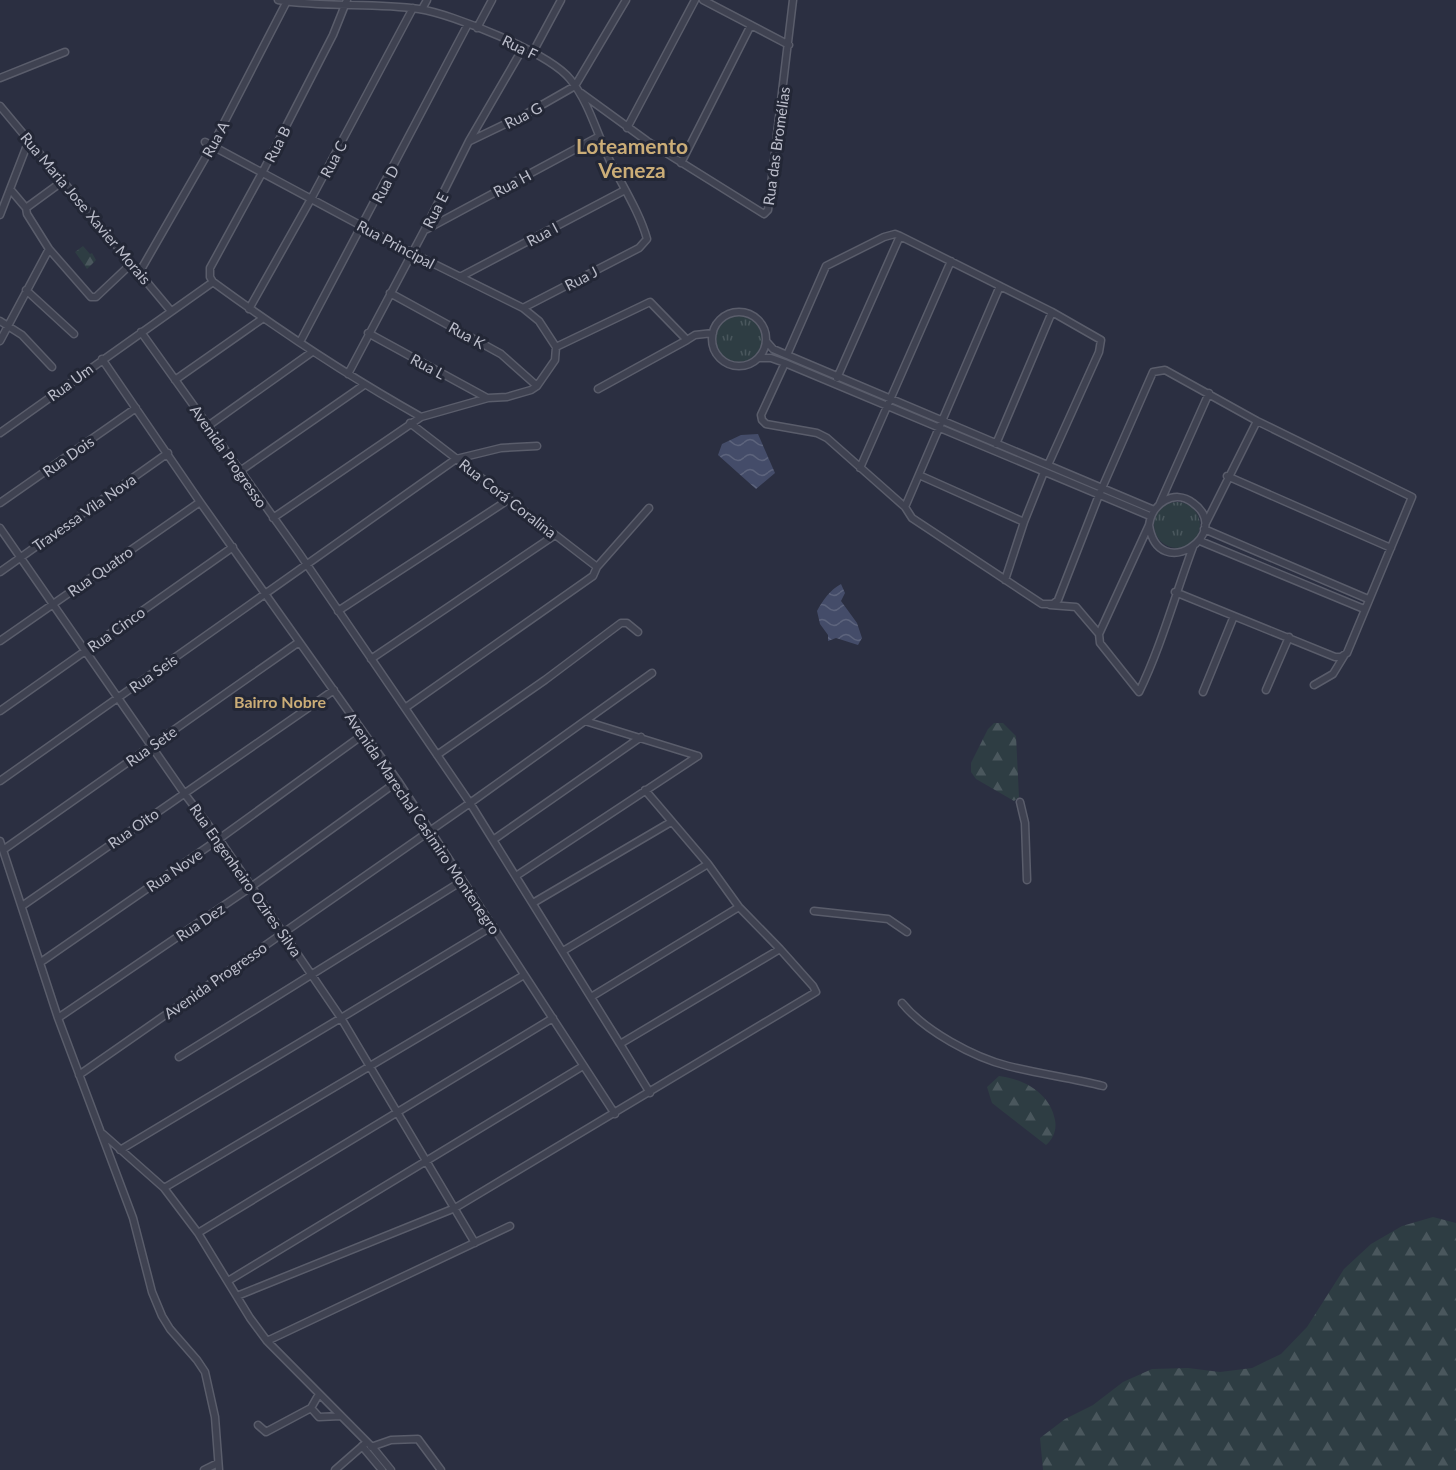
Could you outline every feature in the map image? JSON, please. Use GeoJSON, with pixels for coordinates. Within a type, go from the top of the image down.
{"type":"FeatureCollection","features":[{"type":"Feature","properties":{"kind":"street","name":"Rua F"},"geometry":{"type":"LineString","coordinates":[[278,0],[346,2],[422,9],[468,24],[533,52],[562,71],[580,93],[598,137],[646,236],[646,242],[639,248]]}},
{"type":"Feature","properties":{"kind":"street"},"geometry":{"type":"LineString","coordinates":[[411,0],[413,8]]}},
{"type":"Feature","properties":{"kind":"street"},"geometry":{"type":"LineString","coordinates":[[422,9],[426,0]]}},
{"type":"Feature","properties":{"kind":"street"},"geometry":{"type":"LineString","coordinates":[[477,28],[492,0]]}},
{"type":"Feature","properties":{"kind":"street"},"geometry":{"type":"LineString","coordinates":[[533,52],[561,0]]}},
{"type":"Feature","properties":{"kind":"street"},"geometry":{"type":"LineString","coordinates":[[575,86],[626,0]]}},
{"type":"Feature","properties":{"kind":"street"},"geometry":{"type":"LineString","coordinates":[[627,128],[695,0]]}},
{"type":"Feature","properties":{"kind":"street"},"geometry":{"type":"LineString","coordinates":[[703,0],[789,45]]}},
{"type":"Feature","properties":{"kind":"street","name":"Rua das Bromélias"},"geometry":{"type":"LineString","coordinates":[[580,93],[627,128],[681,163],[760,213],[766,213],[793,0]]}},
{"type":"Feature","properties":{"kind":"street","name":"Rua A"},"geometry":{"type":"LineString","coordinates":[[138,273],[212,146],[287,1]]}},
{"type":"Feature","properties":{"kind":"street","name":"Rua B"},"geometry":{"type":"LineString","coordinates":[[213,282],[210,277],[210,268],[333,35],[346,2]]}},
{"type":"Feature","properties":{"kind":"street","name":"Rua C"},"geometry":{"type":"LineString","coordinates":[[249,309],[311,199],[413,8]]}},
{"type":"Feature","properties":{"kind":"street","name":"Rua D"},"geometry":{"type":"LineString","coordinates":[[300,342],[468,24]]}},
{"type":"Feature","properties":{"kind":"street"},"geometry":{"type":"LineString","coordinates":[[681,163],[751,25]]}},
{"type":"Feature","properties":{"kind":"street","name":"Rua E"},"geometry":{"type":"LineString","coordinates":[[348,374],[469,141],[523,48]]}},
{"type":"Feature","properties":{"kind":"street"},"geometry":{"type":"LineString","coordinates":[[0,78],[64,52]]}},
{"type":"Feature","properties":{"kind":"street","name":"Rua G"},"geometry":{"type":"LineString","coordinates":[[469,141],[526,114],[575,86]]}},
{"type":"Feature","properties":{"kind":"street","name":"Rua Maria Jose Xavier Morais"},"geometry":{"type":"LineString","coordinates":[[0,106],[171,311]]}},
{"type":"Feature","properties":{"kind":"street","name":"Rua H"},"geometry":{"type":"LineString","coordinates":[[425,229],[598,137]]}},
{"type":"Feature","properties":{"kind":"street"},"geometry":{"type":"LineString","coordinates":[[0,215],[2,201],[10,189],[29,140]]}},
{"type":"Feature","properties":{"kind":"street","name":"Rua Principal"},"geometry":{"type":"LineString","coordinates":[[205,142],[412,253],[523,308],[539,321],[556,347]]}},
{"type":"Feature","properties":{"kind":"street"},"geometry":{"type":"LineString","coordinates":[[26,208],[63,181]]}},
{"type":"Feature","properties":{"kind":"street"},"geometry":{"type":"LineString","coordinates":[[10,189],[26,208],[27,214],[50,249],[92,298],[132,264]]}},
{"type":"Feature","properties":{"kind":"street","name":"Rua I"},"geometry":{"type":"LineString","coordinates":[[460,277],[625,190]]}},
{"type":"Feature","properties":{"kind":"street"},"geometry":{"type":"LineString","coordinates":[[787,355],[825,266],[884,237],[895,234],[900,236],[1052,312],[1101,340],[1099,352],[1048,465]]}},
{"type":"Feature","properties":{"kind":"street"},"geometry":{"type":"LineString","coordinates":[[834,384],[900,236]]}},
{"type":"Feature","properties":{"kind":"street","name":"Rua J"},"geometry":{"type":"LineString","coordinates":[[523,308],[639,248]]}},
{"type":"Feature","properties":{"kind":"street"},"geometry":{"type":"LineString","coordinates":[[0,341],[50,249]]}},
{"type":"Feature","properties":{"kind":"street"},"geometry":{"type":"LineString","coordinates":[[860,468],[951,261]]}},
{"type":"Feature","properties":{"kind":"street"},"geometry":{"type":"LineString","coordinates":[[171,311],[213,282],[262,319],[312,352],[421,417]]}},
{"type":"Feature","properties":{"kind":"street"},"geometry":{"type":"LineString","coordinates":[[905,507],[1000,286]]}},
{"type":"Feature","properties":{"kind":"street"},"geometry":{"type":"LineString","coordinates":[[26,290],[74,334]]}},
{"type":"Feature","properties":{"kind":"street","name":"Rua K"},"geometry":{"type":"LineString","coordinates":[[390,293],[501,354],[537,386]]}},
{"type":"Feature","properties":{"kind":"street"},"geometry":{"type":"LineString","coordinates":[[273,518],[421,417],[488,398],[507,397],[531,390],[537,386],[555,360],[556,347],[650,302],[687,340]]}},
{"type":"Feature","properties":{"kind":"street","name":"Rua Um"},"geometry":{"type":"LineString","coordinates":[[0,433],[171,311]]}},
{"type":"Feature","properties":{"kind":"street"},"geometry":{"type":"LineString","coordinates":[[736,312],[746,313],[761,323],[766,341],[759,358],[751,364],[732,366],[717,355],[713,347],[713,333],[720,320],[727,315],[736,312]]}},
{"type":"Feature","properties":{"kind":"street"},"geometry":{"type":"LineString","coordinates":[[993,450],[1052,312]]}},
{"type":"Feature","properties":{"kind":"street"},"geometry":{"type":"LineString","coordinates":[[175,380],[262,319]]}},
{"type":"Feature","properties":{"kind":"street"},"geometry":{"type":"LineString","coordinates":[[0,321],[22,335],[52,367]]}},
{"type":"Feature","properties":{"kind":"street","name":"Avenida Progresso"},"geometry":{"type":"LineString","coordinates":[[141,332],[317,580],[470,803],[650,1093]]}},
{"type":"Feature","properties":{"kind":"street","name":"Rua L"},"geometry":{"type":"LineString","coordinates":[[368,333],[488,398]]}},
{"type":"Feature","properties":{"kind":"street"},"geometry":{"type":"LineString","coordinates":[[598,389],[695,335],[713,333]]}},
{"type":"Feature","properties":{"kind":"street"},"geometry":{"type":"LineString","coordinates":[[766,341],[773,348],[787,355],[1154,510]]}},
{"type":"Feature","properties":{"kind":"street"},"geometry":{"type":"LineString","coordinates":[[208,426],[312,352]]}},
{"type":"Feature","properties":{"kind":"street"},"geometry":{"type":"LineString","coordinates":[[759,358],[771,358],[785,363],[1150,516]]}},
{"type":"Feature","properties":{"kind":"street","name":"Avenida Marechal Casimiro Montenegro"},"geometry":{"type":"LineString","coordinates":[[102,359],[200,502],[398,781],[615,1114]]}},
{"type":"Feature","properties":{"kind":"street"},"geometry":{"type":"LineString","coordinates":[[785,363],[761,415],[766,424],[817,434],[833,444],[905,507],[912,518],[1042,604],[1076,607],[1099,634]]}},
{"type":"Feature","properties":{"kind":"street"},"geometry":{"type":"LineString","coordinates":[[1048,605],[1058,600],[1099,495],[1153,372],[1166,370],[1257,421],[1412,497],[1345,655],[1334,674],[1314,685]]}},
{"type":"Feature","properties":{"kind":"street"},"geometry":{"type":"LineString","coordinates":[[240,471],[364,385]]}},
{"type":"Feature","properties":{"kind":"street"},"geometry":{"type":"LineString","coordinates":[[1193,547],[1175,592],[1149,671],[1139,692],[1100,643],[1099,634],[1149,525],[1150,516],[1160,503],[1209,393]]}},
{"type":"Feature","properties":{"kind":"street","name":"Rua Dois"},"geometry":{"type":"LineString","coordinates":[[0,503],[136,408]]}},
{"type":"Feature","properties":{"kind":"street"},"geometry":{"type":"LineString","coordinates":[[1149,525],[1154,542],[1168,552],[1186,552],[1200,541],[1227,476],[1257,421]]}},
{"type":"Feature","properties":{"kind":"street","name":"Rua Corá Coralina"},"geometry":{"type":"LineString","coordinates":[[410,423],[597,567]]}},
{"type":"Feature","properties":{"kind":"street"},"geometry":{"type":"LineString","coordinates":[[456,459],[501,448],[537,446]]}},
{"type":"Feature","properties":{"kind":"street","name":"Travessa Vila Nova"},"geometry":{"type":"LineString","coordinates":[[0,572],[168,453]]}},
{"type":"Feature","properties":{"kind":"street","name":"Rua Seis"},"geometry":{"type":"LineString","coordinates":[[0,781],[456,459]]}},
{"type":"Feature","properties":{"kind":"street"},"geometry":{"type":"LineString","coordinates":[[1005,580],[1024,522],[1044,472]]}},
{"type":"Feature","properties":{"kind":"street"},"geometry":{"type":"LineString","coordinates":[[919,476],[1024,522]]}},
{"type":"Feature","properties":{"kind":"street"},"geometry":{"type":"LineString","coordinates":[[1227,476],[1391,548]]}},
{"type":"Feature","properties":{"kind":"street"},"geometry":{"type":"LineString","coordinates":[[1160,503],[1176,497],[1193,502],[1203,516],[1204,527]]}},
{"type":"Feature","properties":{"kind":"street"},"geometry":{"type":"LineString","coordinates":[[338,611],[508,500]]}},
{"type":"Feature","properties":{"kind":"street","name":"Rua Quatro"},"geometry":{"type":"LineString","coordinates":[[0,641],[200,502]]}},
{"type":"Feature","properties":{"kind":"street"},"geometry":{"type":"LineString","coordinates":[[405,708],[593,576],[597,567],[649,508]]}},
{"type":"Feature","properties":{"kind":"street"},"geometry":{"type":"LineString","coordinates":[[1204,527],[1368,599]]}},
{"type":"Feature","properties":{"kind":"street","name":"Rua Engenheiro Ozires Silva"},"geometry":{"type":"LineString","coordinates":[[0,528],[313,975],[475,1243]]}},
{"type":"Feature","properties":{"kind":"street"},"geometry":{"type":"LineString","coordinates":[[371,659],[555,535]]}},
{"type":"Feature","properties":{"kind":"street"},"geometry":{"type":"LineString","coordinates":[[1200,541],[1364,609]]}},
{"type":"Feature","properties":{"kind":"street","name":"Rua Cinco"},"geometry":{"type":"LineString","coordinates":[[0,711],[233,547]]}},
{"type":"Feature","properties":{"kind":"street"},"geometry":{"type":"LineString","coordinates":[[1175,592],[1335,657],[1345,655]]}},
{"type":"Feature","properties":{"kind":"street"},"geometry":{"type":"LineString","coordinates":[[1203,692],[1234,616]]}},
{"type":"Feature","properties":{"kind":"street"},"geometry":{"type":"LineString","coordinates":[[437,755],[545,680],[621,622],[627,623],[638,632]]}},
{"type":"Feature","properties":{"kind":"street"},"geometry":{"type":"LineString","coordinates":[[1266,690],[1289,637]]}},
{"type":"Feature","properties":{"kind":"street","name":"Rua Sete"},"geometry":{"type":"LineString","coordinates":[[3,850],[299,642]]}},
{"type":"Feature","properties":{"kind":"street","name":"Avenida Progresso"},"geometry":{"type":"LineString","coordinates":[[79,1075],[470,803],[652,673]]}},
{"type":"Feature","properties":{"kind":"street","name":"Rua Oito"},"geometry":{"type":"LineString","coordinates":[[22,906],[334,690]]}},
{"type":"Feature","properties":{"kind":"street"},"geometry":{"type":"LineString","coordinates":[[516,876],[698,756],[585,721]]}},
{"type":"Feature","properties":{"kind":"street","name":"Rua Nove"},"geometry":{"type":"LineString","coordinates":[[41,962],[219,839],[364,734]]}},
{"type":"Feature","properties":{"kind":"street"},"geometry":{"type":"LineString","coordinates":[[493,840],[641,737]]}},
{"type":"Feature","properties":{"kind":"street","name":"Rua Dez"},"geometry":{"type":"LineString","coordinates":[[58,1018],[251,887],[398,781]]}},
{"type":"Feature","properties":{"kind":"street"},"geometry":{"type":"LineString","coordinates":[[237,1296],[455,1208],[814,995],[816,992],[813,986],[739,907],[708,864],[645,790]]}},
{"type":"Feature","properties":{"kind":"street"},"geometry":{"type":"LineString","coordinates":[[1020,802],[1025,823],[1027,880]]}},
{"type":"Feature","properties":{"kind":"street"},"geometry":{"type":"LineString","coordinates":[[532,903],[672,822]]}},
{"type":"Feature","properties":{"kind":"street"},"geometry":{"type":"LineString","coordinates":[[0,841],[58,1018],[133,1218],[140,1241],[145,1272],[162,1316],[205,1372],[210,1386],[215,1417],[218,1466],[204,1470]]}},
{"type":"Feature","properties":{"kind":"street"},"geometry":{"type":"LineString","coordinates":[[563,951],[708,864]]}},
{"type":"Feature","properties":{"kind":"street"},"geometry":{"type":"LineString","coordinates":[[179,1057],[462,881]]}},
{"type":"Feature","properties":{"kind":"street"},"geometry":{"type":"LineString","coordinates":[[591,997],[739,907]]}},
{"type":"Feature","properties":{"kind":"street"},"geometry":{"type":"LineString","coordinates":[[814,911],[888,919],[908,932]]}},
{"type":"Feature","properties":{"kind":"street"},"geometry":{"type":"LineString","coordinates":[[120,1150],[492,926]]}},
{"type":"Feature","properties":{"kind":"street"},"geometry":{"type":"LineString","coordinates":[[620,1044],[780,949]]}},
{"type":"Feature","properties":{"kind":"street"},"geometry":{"type":"LineString","coordinates":[[164,1188],[524,975]]}},
{"type":"Feature","properties":{"kind":"street"},"geometry":{"type":"LineString","coordinates":[[902,1003],[925,1025],[974,1053],[1006,1066],[1103,1086]]}},
{"type":"Feature","properties":{"kind":"street"},"geometry":{"type":"LineString","coordinates":[[198,1233],[553,1018]]}},
{"type":"Feature","properties":{"kind":"street"},"geometry":{"type":"LineString","coordinates":[[228,1281],[584,1066]]}},
{"type":"Feature","properties":{"kind":"street"},"geometry":{"type":"LineString","coordinates":[[100,1132],[164,1188],[198,1233],[267,1341],[391,1470]]}},
{"type":"Feature","properties":{"kind":"street"},"geometry":{"type":"LineString","coordinates":[[267,1341],[510,1226]]}},
{"type":"Feature","properties":{"kind":"street"},"geometry":{"type":"LineString","coordinates":[[258,1425],[266,1432],[311,1408],[319,1394]]}},
{"type":"Feature","properties":{"kind":"street"},"geometry":{"type":"LineString","coordinates":[[311,1408],[319,1417],[341,1416]]}},
{"type":"Feature","properties":{"kind":"street"},"geometry":{"type":"LineString","coordinates":[[335,1470],[367,1445],[391,1440],[418,1439],[441,1470]]}},
{"type":"Feature","properties":{"kind":"street"},"geometry":{"type":"LineString","coordinates":[[367,1445],[382,1470]]}},
{"type":"Feature","properties":{"kind":"green space"},"geometry":{"type":"Polygon","coordinates":[[[83,246],[90,254],[92,253],[96,260],[87,269],[75,252],[83,246]]]}},
{"type":"Feature","properties":{"kind":"green space"},"geometry":{"type":"Polygon","coordinates":[[[739,316],[755,323],[762,339],[755,355],[739,362],[723,355],[716,339],[723,323],[739,316]]]}},
{"type":"Feature","properties":{"kind":"green space"},"geometry":{"type":"Polygon","coordinates":[[[1177,502],[1193,509],[1200,525],[1193,541],[1177,548],[1161,541],[1154,525],[1161,509],[1177,502]]]}},
{"type":"Feature","properties":{"kind":"green space"},"geometry":{"type":"Polygon","coordinates":[[[994,723],[1003,723],[1016,736],[1019,797],[1014,801],[976,779],[971,772],[971,763],[988,729],[994,723]]]}},
{"type":"Feature","properties":{"kind":"green space"},"geometry":{"type":"Polygon","coordinates":[[[999,1076],[1026,1084],[1048,1102],[1055,1120],[1055,1131],[1046,1145],[992,1103],[987,1087],[999,1076]]]}},
{"type":"Feature","properties":{"kind":"green space"},"geometry":{"type":"Polygon","coordinates":[[[1433,1217],[1456,1223],[1456,1470],[1043,1470],[1040,1438],[1065,1419],[1093,1405],[1123,1382],[1152,1369],[1188,1368],[1220,1372],[1252,1368],[1281,1354],[1307,1327],[1344,1269],[1371,1244],[1402,1226],[1433,1217]]]}},
{"type":"Feature","properties":{"kind":"water"},"geometry":{"type":"Polygon","coordinates":[[[758,434],[775,473],[756,489],[718,455],[722,444],[741,435],[758,434]]]}},
{"type":"Feature","properties":{"kind":"water"},"geometry":{"type":"Polygon","coordinates":[[[841,584],[845,593],[841,601],[857,623],[862,638],[858,645],[836,638],[828,641],[828,635],[820,624],[817,611],[821,603],[833,589],[841,584]]]}},
{"type":"Feature","properties":{"kind":"district","name":"Loteamento Veneza"},"geometry":{"type":"Point","coordinates":[632,157]}},
{"type":"Feature","properties":{"kind":"district","name":"Bairro Nobre"},"geometry":{"type":"Point","coordinates":[280,701]}}]}
